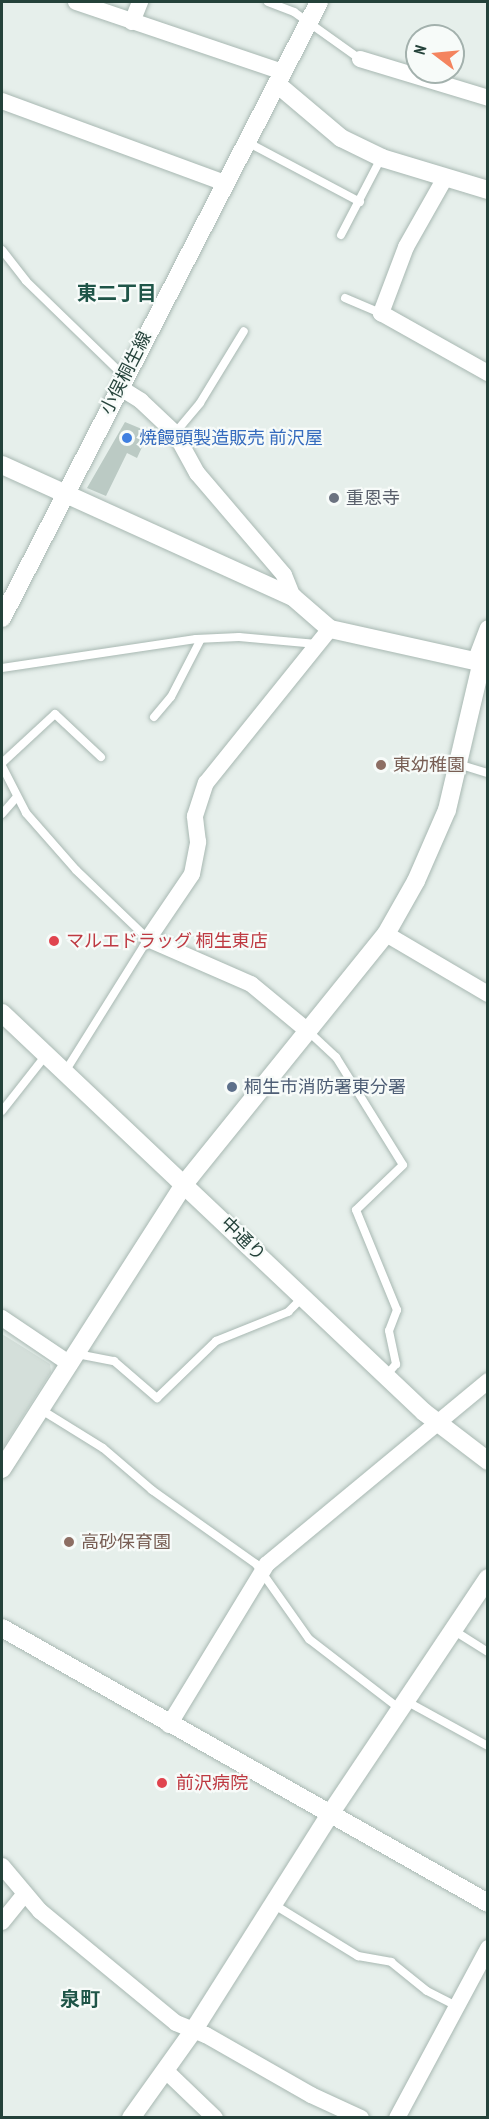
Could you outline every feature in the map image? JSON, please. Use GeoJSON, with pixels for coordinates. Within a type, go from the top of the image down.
{"type":"FeatureCollection","features":[{"type":"Feature","properties":{"kind":"street"},"geometry":{"type":"LineString","coordinates":[[76,2],[280,78],[341,138],[382,158],[488,190]]}},
{"type":"Feature","properties":{"kind":"street"},"geometry":{"type":"LineString","coordinates":[[132,22],[140,2]]}},
{"type":"Feature","properties":{"kind":"street","name":"小俣桐生線"},"geometry":{"type":"LineString","coordinates":[[2,618],[319,2]]}},
{"type":"Feature","properties":{"kind":"street"},"geometry":{"type":"LineString","coordinates":[[360,59],[488,98]]}},
{"type":"Feature","properties":{"kind":"street"},"geometry":{"type":"LineString","coordinates":[[2,101],[225,183]]}},
{"type":"Feature","properties":{"kind":"street"},"geometry":{"type":"LineString","coordinates":[[446,178],[406,247],[381,313],[488,373]]}},
{"type":"Feature","properties":{"kind":"street"},"geometry":{"type":"LineString","coordinates":[[122,382],[175,434],[197,473],[284,575],[293,597]]}},
{"type":"Feature","properties":{"kind":"street"},"geometry":{"type":"LineString","coordinates":[[2,465],[293,597],[330,629],[482,661]]}},
{"type":"Feature","properties":{"kind":"street"},"geometry":{"type":"LineString","coordinates":[[2,1468],[185,1183],[386,934],[416,881],[447,810],[488,628]]}},
{"type":"Feature","properties":{"kind":"street"},"geometry":{"type":"LineString","coordinates":[[309,1032],[251,984],[148,939],[192,874],[198,842],[195,816],[206,783],[330,629]]}},
{"type":"Feature","properties":{"kind":"street"},"geometry":{"type":"LineString","coordinates":[[386,934],[488,994]]}},
{"type":"Feature","properties":{"kind":"street","name":"中通り"},"geometry":{"type":"LineString","coordinates":[[2,1012],[386,1376],[436,1422],[488,1461]]}},
{"type":"Feature","properties":{"kind":"street"},"geometry":{"type":"LineString","coordinates":[[2,1318],[74,1359]]}},
{"type":"Feature","properties":{"kind":"street"},"geometry":{"type":"LineString","coordinates":[[169,1725],[262,1570],[436,1422],[488,1381]]}},
{"type":"Feature","properties":{"kind":"street"},"geometry":{"type":"LineString","coordinates":[[131,2118],[193,2031],[330,1814],[488,1578]]}},
{"type":"Feature","properties":{"kind":"street"},"geometry":{"type":"LineString","coordinates":[[2,1628],[169,1725],[488,1903]]}},
{"type":"Feature","properties":{"kind":"street"},"geometry":{"type":"LineString","coordinates":[[2,1866],[40,1911],[176,2024],[361,2118]]}},
{"type":"Feature","properties":{"kind":"street"},"geometry":{"type":"LineString","coordinates":[[2,1923],[25,1894]]}},
{"type":"Feature","properties":{"kind":"street"},"geometry":{"type":"LineString","coordinates":[[397,2118],[488,1948]]}},
{"type":"Feature","properties":{"kind":"street"},"geometry":{"type":"LineString","coordinates":[[165,2070],[180,2080],[215,2118]]}},
{"type":"Feature","properties":{"kind":"lane"},"geometry":{"type":"LineString","coordinates":[[268,2],[309,22],[360,59]]}},
{"type":"Feature","properties":{"kind":"lane"},"geometry":{"type":"LineString","coordinates":[[247,141],[360,202]]}},
{"type":"Feature","properties":{"kind":"lane"},"geometry":{"type":"LineString","coordinates":[[341,235],[382,158]]}},
{"type":"Feature","properties":{"kind":"lane"},"geometry":{"type":"LineString","coordinates":[[2,250],[26,281],[122,382]]}},
{"type":"Feature","properties":{"kind":"lane"},"geometry":{"type":"LineString","coordinates":[[345,298],[381,313]]}},
{"type":"Feature","properties":{"kind":"lane"},"geometry":{"type":"LineString","coordinates":[[175,434],[200,403],[244,331]]}},
{"type":"Feature","properties":{"kind":"lane"},"geometry":{"type":"LineString","coordinates":[[2,668],[201,639],[239,637],[317,644]]}},
{"type":"Feature","properties":{"kind":"lane"},"geometry":{"type":"LineString","coordinates":[[154,717],[171,697],[201,639]]}},
{"type":"Feature","properties":{"kind":"lane"},"geometry":{"type":"LineString","coordinates":[[65,1072],[148,939],[76,870],[16,798],[2,764],[55,714],[101,757]]}},
{"type":"Feature","properties":{"kind":"lane"},"geometry":{"type":"LineString","coordinates":[[458,764],[488,773]]}},
{"type":"Feature","properties":{"kind":"lane"},"geometry":{"type":"LineString","coordinates":[[2,814],[16,798]]}},
{"type":"Feature","properties":{"kind":"lane"},"geometry":{"type":"LineString","coordinates":[[309,1032],[336,1057],[403,1165],[356,1210],[397,1310],[389,1331],[396,1364],[386,1376]]}},
{"type":"Feature","properties":{"kind":"lane"},"geometry":{"type":"LineString","coordinates":[[2,1111],[46,1055]]}},
{"type":"Feature","properties":{"kind":"lane"},"geometry":{"type":"LineString","coordinates":[[74,1359],[114,1361],[157,1398],[216,1341],[288,1312],[304,1296]]}},
{"type":"Feature","properties":{"kind":"lane"},"geometry":{"type":"LineString","coordinates":[[40,1409],[103,1448],[152,1490],[262,1570],[309,1638],[404,1705],[488,1746]]}},
{"type":"Feature","properties":{"kind":"lane"},"geometry":{"type":"LineString","coordinates":[[453,1630],[488,1652]]}},
{"type":"Feature","properties":{"kind":"lane"},"geometry":{"type":"LineString","coordinates":[[273,1905],[358,1956],[392,1962],[427,1991],[456,2006]]}},
{"type":"Feature","properties":{"kind":"shaded area"},"geometry":{"type":"Polygon","coordinates":[[[2,1334],[50,1364],[51,1372],[2,1449],[2,1334]]]}},
{"type":"Feature","properties":{"kind":"building"},"geometry":{"type":"Polygon","coordinates":[[[125,422],[149,432],[137,458],[127,453],[106,496],[87,488],[125,422]]]}},
{"type":"Feature","properties":{"kind":"place","name":"焼饅頭製造販売 前沢屋"},"geometry":{"type":"Point","coordinates":[127,438]}},
{"type":"Feature","properties":{"kind":"place","name":"重恩寺"},"geometry":{"type":"Point","coordinates":[334,498]}},
{"type":"Feature","properties":{"kind":"place","name":"東幼稚園"},"geometry":{"type":"Point","coordinates":[381,765]}},
{"type":"Feature","properties":{"kind":"place","name":"マルエドラッグ 桐生東店"},"geometry":{"type":"Point","coordinates":[54,941]}},
{"type":"Feature","properties":{"kind":"place","name":"桐生市消防署東分署"},"geometry":{"type":"Point","coordinates":[232,1087]}},
{"type":"Feature","properties":{"kind":"place","name":"高砂保育園"},"geometry":{"type":"Point","coordinates":[69,1542]}},
{"type":"Feature","properties":{"kind":"place","name":"前沢病院"},"geometry":{"type":"Point","coordinates":[162,1783]}},
{"type":"Feature","properties":{"kind":"district","name":"東二丁目"},"geometry":{"type":"Point","coordinates":[117,293]}},
{"type":"Feature","properties":{"kind":"district","name":"泉町"},"geometry":{"type":"Point","coordinates":[80,1999]}}]}
